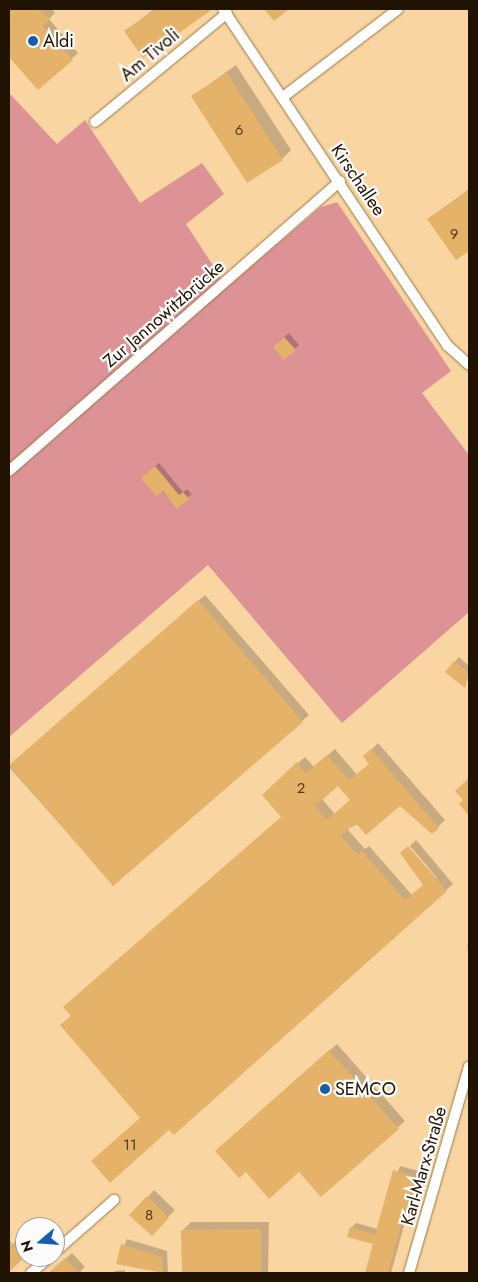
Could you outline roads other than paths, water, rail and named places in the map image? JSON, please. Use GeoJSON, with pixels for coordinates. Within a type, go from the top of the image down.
{"type":"FeatureCollection","features":[{"type":"Feature","properties":{"kind":"street"},"geometry":{"type":"LineString","coordinates":[[283,97],[398,9]]}},
{"type":"Feature","properties":{"kind":"street","name":"Kirschallee"},"geometry":{"type":"LineString","coordinates":[[225,11],[340,181],[448,346],[469,365]]}},
{"type":"Feature","properties":{"kind":"street","name":"Am Tivoli"},"geometry":{"type":"LineString","coordinates":[[95,122],[225,11]]}},
{"type":"Feature","properties":{"kind":"street","name":"Zur Jannowitzbrücke"},"geometry":{"type":"LineString","coordinates":[[9,471],[340,181]]}},
{"type":"Feature","properties":{"kind":"street","name":"Karl-Marx-Straße"},"geometry":{"type":"LineString","coordinates":[[409,1273],[469,1067]]}},
{"type":"Feature","properties":{"kind":"street"},"geometry":{"type":"LineString","coordinates":[[65,1243],[114,1200]]}},
{"type":"Feature","properties":{"kind":"place","name":"Aldi"},"geometry":{"type":"Point","coordinates":[33,41]}},
{"type":"Feature","properties":{"kind":"place","name":"SEMCO"},"geometry":{"type":"Point","coordinates":[325,1089]}}]}
